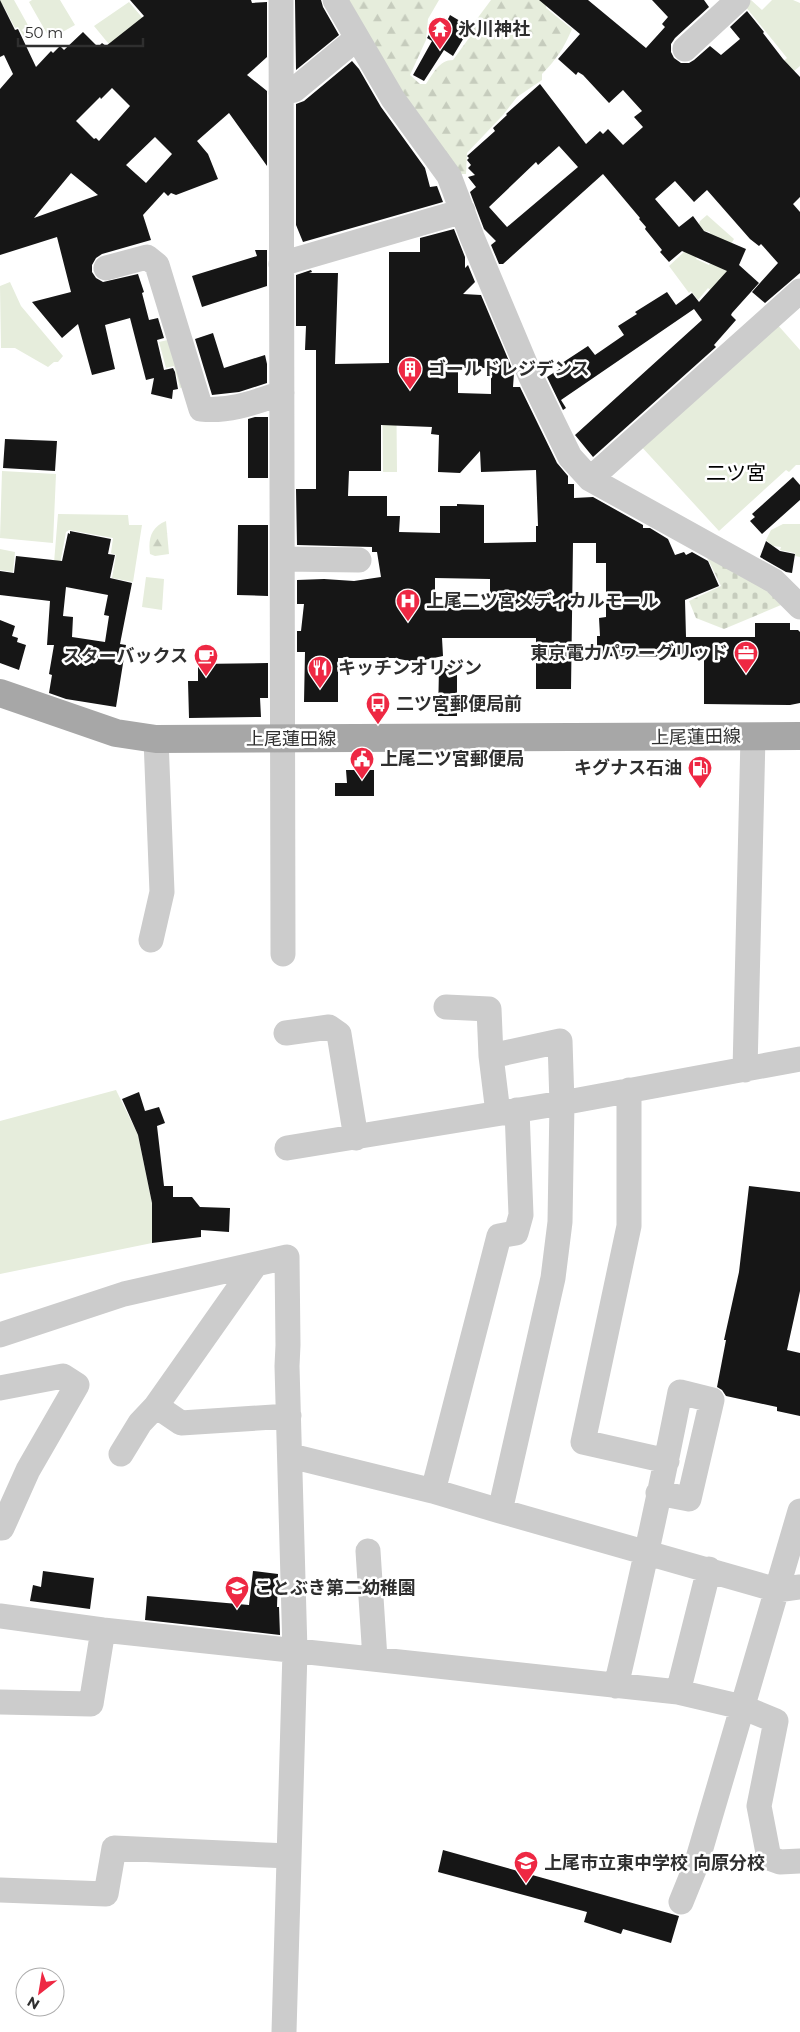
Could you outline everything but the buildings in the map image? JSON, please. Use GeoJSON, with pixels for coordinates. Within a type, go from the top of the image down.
{"type":"FeatureCollection","features":[{"type":"Feature","properties":{"kind":"main road","name":"上尾蓮田線"},"geometry":{"type":"LineString","coordinates":[[0,693],[108,731],[156,740],[800,736]]}},
{"type":"Feature","properties":{"kind":"street"},"geometry":{"type":"LineString","coordinates":[[281,0],[283,954]]}},
{"type":"Feature","properties":{"kind":"street"},"geometry":{"type":"LineString","coordinates":[[334,0],[393,99],[449,176],[472,237],[530,375],[570,457],[590,479],[774,581],[797,600]]}},
{"type":"Feature","properties":{"kind":"street"},"geometry":{"type":"LineString","coordinates":[[684,49],[738,0]]}},
{"type":"Feature","properties":{"kind":"street"},"geometry":{"type":"LineString","coordinates":[[281,93],[294,90],[357,38]]}},
{"type":"Feature","properties":{"kind":"street"},"geometry":{"type":"LineString","coordinates":[[281,264],[463,211]]}},
{"type":"Feature","properties":{"kind":"street"},"geometry":{"type":"LineString","coordinates":[[106,268],[147,257],[156,266],[201,409],[217,411],[238,407],[282,393]]}},
{"type":"Feature","properties":{"kind":"street"},"geometry":{"type":"LineString","coordinates":[[590,479],[800,291]]}},
{"type":"Feature","properties":{"kind":"street"},"geometry":{"type":"LineString","coordinates":[[283,559],[359,560]]}},
{"type":"Feature","properties":{"kind":"street"},"geometry":{"type":"LineString","coordinates":[[745,1070],[753,737]]}},
{"type":"Feature","properties":{"kind":"street"},"geometry":{"type":"LineString","coordinates":[[151,940],[162,892],[156,740]]}},
{"type":"Feature","properties":{"kind":"street"},"geometry":{"type":"LineString","coordinates":[[433,1491],[499,1236],[516,1233],[522,1215],[508,1112],[491,1056],[489,1009],[446,1008]]}},
{"type":"Feature","properties":{"kind":"street"},"geometry":{"type":"LineString","coordinates":[[286,1032],[329,1027],[339,1034],[356,1138]]}},
{"type":"Feature","properties":{"kind":"street"},"geometry":{"type":"LineString","coordinates":[[491,1056],[560,1041],[562,1102],[560,1222],[553,1278],[500,1511]]}},
{"type":"Feature","properties":{"kind":"street"},"geometry":{"type":"LineString","coordinates":[[287,1148],[508,1112],[800,1059]]}},
{"type":"Feature","properties":{"kind":"street"},"geometry":{"type":"LineString","coordinates":[[628,1090],[630,1226],[583,1442],[666,1461]]}},
{"type":"Feature","properties":{"kind":"street"},"geometry":{"type":"LineString","coordinates":[[0,1335],[124,1294],[287,1257],[287,1366],[295,1650],[284,2032]]}},
{"type":"Feature","properties":{"kind":"street"},"geometry":{"type":"LineString","coordinates":[[121,1454],[140,1422],[156,1406],[256,1264]]}},
{"type":"Feature","properties":{"kind":"street"},"geometry":{"type":"LineString","coordinates":[[0,1388],[63,1376],[77,1385],[28,1470],[2,1528],[0,1528]]}},
{"type":"Feature","properties":{"kind":"street"},"geometry":{"type":"LineString","coordinates":[[616,1686],[647,1552],[658,1493],[680,1392],[712,1400],[689,1500],[658,1493]]}},
{"type":"Feature","properties":{"kind":"street"},"geometry":{"type":"LineString","coordinates":[[156,1406],[181,1423],[289,1416]]}},
{"type":"Feature","properties":{"kind":"street"},"geometry":{"type":"LineString","coordinates":[[291,1456],[433,1491],[708,1569],[788,1589]]}},
{"type":"Feature","properties":{"kind":"street"},"geometry":{"type":"LineString","coordinates":[[681,1902],[696,1865],[742,1707],[788,1589],[800,1511]]}},
{"type":"Feature","properties":{"kind":"street"},"geometry":{"type":"LineString","coordinates":[[368,1552],[376,1659]]}},
{"type":"Feature","properties":{"kind":"street"},"geometry":{"type":"LineString","coordinates":[[678,1692],[708,1569]]}},
{"type":"Feature","properties":{"kind":"street"},"geometry":{"type":"LineString","coordinates":[[0,1616],[103,1630],[678,1692],[742,1707],[776,1721],[759,1806],[770,1858],[780,1862],[800,1861]]}},
{"type":"Feature","properties":{"kind":"street"},"geometry":{"type":"LineString","coordinates":[[0,1702],[91,1704],[103,1630]]}},
{"type":"Feature","properties":{"kind":"street"},"geometry":{"type":"LineString","coordinates":[[0,1890],[106,1894],[114,1848],[289,1856]]}},
{"type":"Feature","properties":{"kind":"green space"},"geometry":{"type":"Polygon","coordinates":[[[0,0],[14,0],[34,36],[26,40],[18,27],[15,28],[3,5],[0,6],[0,0]]]}},
{"type":"Feature","properties":{"kind":"green space"},"geometry":{"type":"Polygon","coordinates":[[[32,0],[60,0],[75,25],[50,39],[29,2],[32,0]]]}},
{"type":"Feature","properties":{"kind":"green space"},"geometry":{"type":"Polygon","coordinates":[[[340,0],[439,0],[428,19],[426,40],[410,75],[420,84],[426,84],[444,62],[453,60],[469,38],[468,31],[491,0],[547,0],[546,8],[572,29],[559,53],[542,74],[542,80],[517,97],[503,115],[467,153],[466,174],[453,174],[340,0]]]}},
{"type":"Feature","properties":{"kind":"green space"},"geometry":{"type":"Polygon","coordinates":[[[751,0],[762,10],[772,0],[793,0],[800,3],[800,66],[773,89],[764,79],[787,58],[745,6],[751,0]]]}},
{"type":"Feature","properties":{"kind":"green space"},"geometry":{"type":"Polygon","coordinates":[[[129,2],[174,55],[155,100],[94,26],[129,2]]]}},
{"type":"Feature","properties":{"kind":"green space"},"geometry":{"type":"Polygon","coordinates":[[[707,215],[734,239],[731,244],[710,234],[710,232],[697,229],[700,221],[707,215]]]}},
{"type":"Feature","properties":{"kind":"green space"},"geometry":{"type":"Polygon","coordinates":[[[685,251],[697,256],[696,259],[709,265],[711,262],[734,269],[715,294],[708,288],[698,300],[691,291],[689,293],[669,266],[685,251]]]}},
{"type":"Feature","properties":{"kind":"green space"},"geometry":{"type":"Polygon","coordinates":[[[10,282],[21,306],[63,356],[58,362],[54,362],[48,367],[15,348],[1,348],[0,286],[10,282]]]}},
{"type":"Feature","properties":{"kind":"green space"},"geometry":{"type":"Polygon","coordinates":[[[776,323],[800,350],[800,465],[796,465],[789,472],[786,470],[719,531],[639,444],[776,323]]]}},
{"type":"Feature","properties":{"kind":"green space"},"geometry":{"type":"Polygon","coordinates":[[[176,338],[188,386],[180,388],[174,366],[166,368],[159,342],[176,338]]]}},
{"type":"Feature","properties":{"kind":"green space"},"geometry":{"type":"Polygon","coordinates":[[[382,364],[396,364],[397,472],[383,472],[382,364]]]}},
{"type":"Feature","properties":{"kind":"green space"},"geometry":{"type":"Polygon","coordinates":[[[2,471],[56,474],[53,543],[0,538],[2,471]]]}},
{"type":"Feature","properties":{"kind":"green space"},"geometry":{"type":"Polygon","coordinates":[[[58,514],[128,515],[129,525],[142,525],[133,582],[112,578],[116,555],[111,553],[113,538],[69,530],[66,532],[60,564],[54,563],[58,514]]]}},
{"type":"Feature","properties":{"kind":"green space"},"geometry":{"type":"Polygon","coordinates":[[[166,521],[169,554],[155,556],[150,554],[150,539],[154,530],[166,521]]]}},
{"type":"Feature","properties":{"kind":"green space"},"geometry":{"type":"Polygon","coordinates":[[[783,524],[800,524],[800,557],[795,556],[795,553],[780,550],[781,547],[773,546],[766,540],[771,530],[783,524]]]}},
{"type":"Feature","properties":{"kind":"green space"},"geometry":{"type":"Polygon","coordinates":[[[0,549],[15,552],[13,572],[0,570],[0,549]]]}},
{"type":"Feature","properties":{"kind":"green space"},"geometry":{"type":"Polygon","coordinates":[[[706,555],[760,580],[781,605],[724,629],[696,618],[689,601],[721,586],[706,555]]]}},
{"type":"Feature","properties":{"kind":"green space"},"geometry":{"type":"Polygon","coordinates":[[[146,577],[164,579],[162,610],[142,607],[146,577]]]}},
{"type":"Feature","properties":{"kind":"green space"},"geometry":{"type":"Polygon","coordinates":[[[116,1090],[138,1135],[152,1203],[152,1243],[0,1274],[0,1121],[116,1090]]]}},
{"type":"Feature","properties":{"kind":"place","name":"氷川神社"},"geometry":{"type":"Point","coordinates":[440,50]}},
{"type":"Feature","properties":{"kind":"place","name":"ゴールドレジデンス"},"geometry":{"type":"Point","coordinates":[410,390]}},
{"type":"Feature","properties":{"kind":"place","name":"上尾二ツ宮メディカルモール"},"geometry":{"type":"Point","coordinates":[408,622]}},
{"type":"Feature","properties":{"kind":"place","name":"東京電力パワーグリッド"},"geometry":{"type":"Point","coordinates":[746,674]}},
{"type":"Feature","properties":{"kind":"place","name":"スターバックス"},"geometry":{"type":"Point","coordinates":[206,677]}},
{"type":"Feature","properties":{"kind":"place","name":"キッチンオリジン"},"geometry":{"type":"Point","coordinates":[320,689]}},
{"type":"Feature","properties":{"kind":"place","name":"二ツ宮郵便局前"},"geometry":{"type":"Point","coordinates":[378,725]}},
{"type":"Feature","properties":{"kind":"place","name":"上尾二ツ宮郵便局"},"geometry":{"type":"Point","coordinates":[362,780]}},
{"type":"Feature","properties":{"kind":"place","name":"キグナス石油"},"geometry":{"type":"Point","coordinates":[700,789]}},
{"type":"Feature","properties":{"kind":"place","name":"ことぶき第二幼稚園"},"geometry":{"type":"Point","coordinates":[237,1609]}},
{"type":"Feature","properties":{"kind":"place","name":"上尾市立東中学校 向原分校"},"geometry":{"type":"Point","coordinates":[526,1884]}},
{"type":"Feature","properties":{"kind":"district","name":"二ツ宮"},"geometry":{"type":"Point","coordinates":[736,473]}}]}
